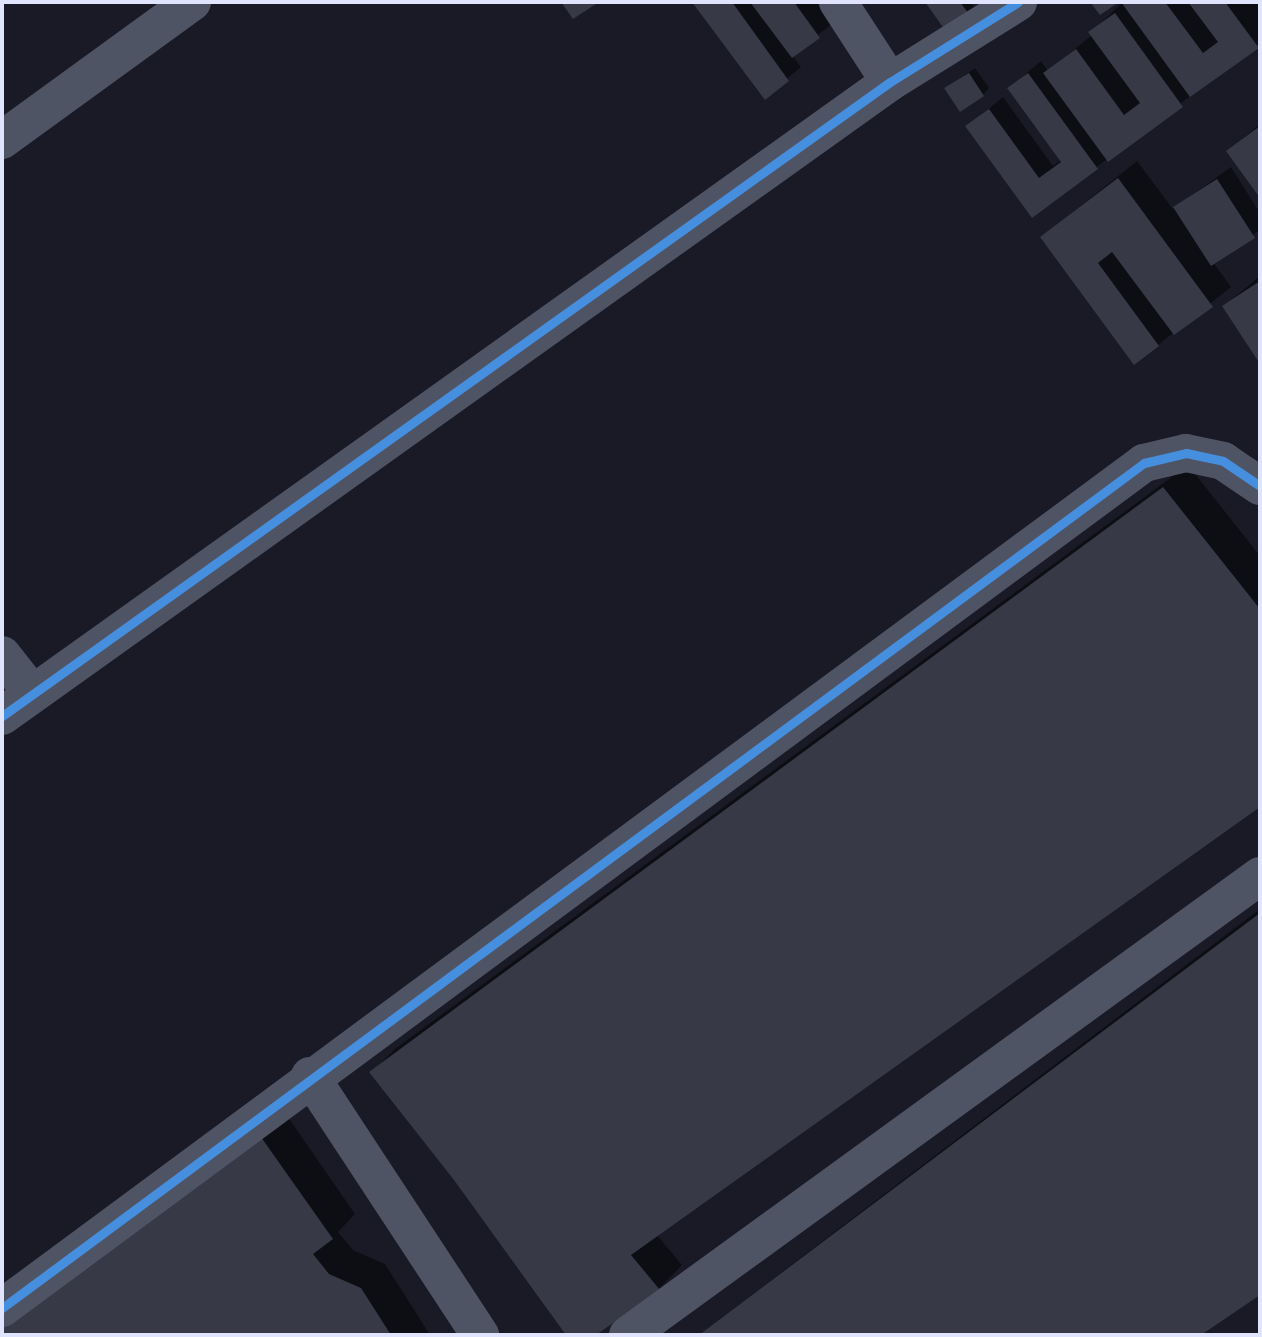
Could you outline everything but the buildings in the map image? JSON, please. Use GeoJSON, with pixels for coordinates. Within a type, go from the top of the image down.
{"type":"FeatureCollection","features":[{"type":"Feature","properties":{"kind":"street"},"geometry":{"type":"LineString","coordinates":[[2,140],[192,2]]}},
{"type":"Feature","properties":{"kind":"street"},"geometry":{"type":"LineString","coordinates":[[838,2],[890,82]]}},
{"type":"Feature","properties":{"kind":"street"},"geometry":{"type":"LineString","coordinates":[[2,716],[890,82],[1018,2]]}},
{"type":"Feature","properties":{"kind":"street"},"geometry":{"type":"LineString","coordinates":[[2,1308],[310,1076],[1144,463],[1186,453],[1223,461],[1260,486]]}},
{"type":"Feature","properties":{"kind":"street"},"geometry":{"type":"LineString","coordinates":[[2,655],[32,693]]}},
{"type":"Feature","properties":{"kind":"street"},"geometry":{"type":"LineString","coordinates":[[628,1335],[1260,876]]}},
{"type":"Feature","properties":{"kind":"street"},"geometry":{"type":"LineString","coordinates":[[310,1076],[480,1335]]}},
{"type":"Feature","properties":{"kind":"cycle path"},"geometry":{"type":"LineString","coordinates":[[2,716],[890,82],[1018,2]]}},
{"type":"Feature","properties":{"kind":"cycle path"},"geometry":{"type":"LineString","coordinates":[[2,1308],[1144,463],[1186,453],[1223,461],[1260,486]]}}]}
